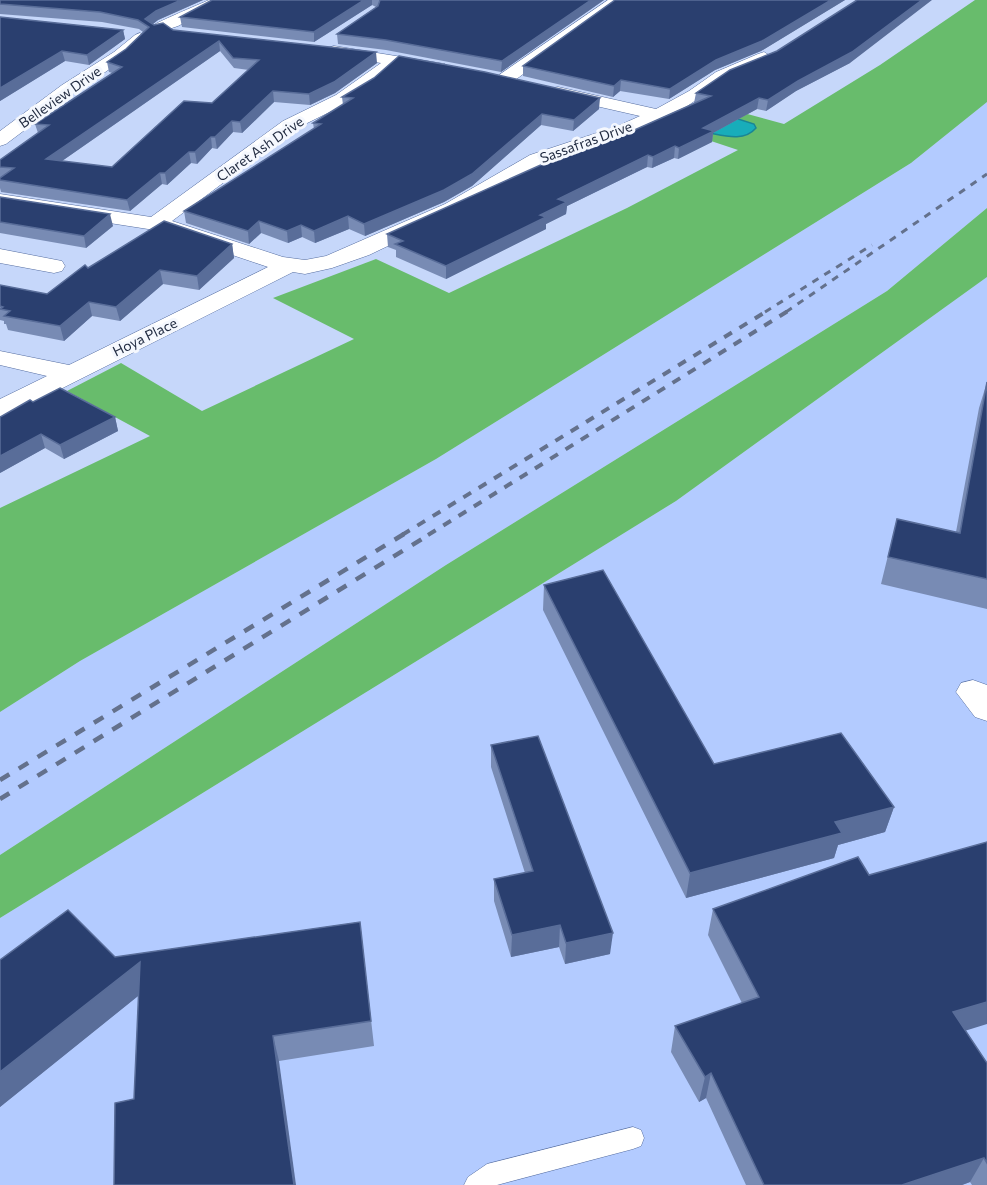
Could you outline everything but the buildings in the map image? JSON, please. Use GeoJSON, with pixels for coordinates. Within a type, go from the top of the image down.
{"type":"FeatureCollection","features":[{"type":"Feature","properties":{"kind":"street","name":"Belleview Drive"},"geometry":{"type":"LineString","coordinates":[[0,140],[68,89],[120,55],[220,0]]}},
{"type":"Feature","properties":{"kind":"street"},"geometry":{"type":"LineString","coordinates":[[505,79],[617,0]]}},
{"type":"Feature","properties":{"kind":"street"},"geometry":{"type":"LineString","coordinates":[[338,35],[318,49],[452,69]]}},
{"type":"Feature","properties":{"kind":"street","name":"Sassafras Drive"},"geometry":{"type":"LineString","coordinates":[[297,266],[342,258],[452,208],[537,159],[624,130],[658,115],[695,95],[722,75],[777,51]]}},
{"type":"Feature","properties":{"kind":"street","name":"Claret Ash Drive"},"geometry":{"type":"LineString","coordinates":[[156,223],[289,125],[342,99],[367,83],[396,59]]}},
{"type":"Feature","properties":{"kind":"street"},"geometry":{"type":"LineString","coordinates":[[486,75],[658,115]]}},
{"type":"Feature","properties":{"kind":"street"},"geometry":{"type":"LineString","coordinates":[[4,200],[156,223],[297,266]]}},
{"type":"Feature","properties":{"kind":"street"},"geometry":{"type":"LineString","coordinates":[[0,256],[54,266]]}},
{"type":"Feature","properties":{"kind":"street","name":"Hoya Place"},"geometry":{"type":"LineString","coordinates":[[0,409],[297,266]]}},
{"type":"Feature","properties":{"kind":"street"},"geometry":{"type":"LineString","coordinates":[[0,358],[71,373]]}},
{"type":"Feature","properties":{"kind":"lane"},"geometry":{"type":"LineString","coordinates":[[476,1185],[487,1176],[633,1138]]}},
{"type":"Feature","properties":{"kind":"shaded area"},"geometry":{"type":"Polygon","coordinates":[[[975,0],[987,0],[987,102],[911,163],[436,459],[80,661],[0,712],[0,508],[150,436],[67,391],[121,363],[202,411],[354,339],[273,298],[376,259],[449,293],[627,208],[738,150],[663,125],[703,102],[784,124],[880,65],[975,0]]]}},
{"type":"Feature","properties":{"kind":"shaded area"},"geometry":{"type":"Polygon","coordinates":[[[987,102],[987,208],[887,291],[446,565],[0,855],[0,712],[80,661],[436,459],[911,163],[987,102]]]}},
{"type":"Feature","properties":{"kind":"shaded area"},"geometry":{"type":"Polygon","coordinates":[[[735,118],[754,124],[756,128],[740,137],[709,133],[735,118]]]}},
{"type":"Feature","properties":{"kind":"shaded area"},"geometry":{"type":"Polygon","coordinates":[[[987,208],[987,277],[676,501],[0,918],[0,855],[446,565],[887,291],[987,208]]]}},
{"type":"Feature","properties":{"kind":"shaded area"},"geometry":{"type":"Polygon","coordinates":[[[987,277],[987,1185],[0,1185],[0,918],[676,501],[987,277]]]}},
{"type":"Feature","properties":{"kind":"railway"},"geometry":{"type":"LineString","coordinates":[[786,312],[987,174]]}},
{"type":"Feature","properties":{"kind":"railway"},"geometry":{"type":"LineString","coordinates":[[765,312],[872,245]]}},
{"type":"Feature","properties":{"kind":"railway"},"geometry":{"type":"LineString","coordinates":[[402,535],[767,311]]}},
{"type":"Feature","properties":{"kind":"railway"},"geometry":{"type":"LineString","coordinates":[[428,535],[788,311]]}},
{"type":"Feature","properties":{"kind":"railway"},"geometry":{"type":"LineString","coordinates":[[0,780],[404,534]]}},
{"type":"Feature","properties":{"kind":"railway"},"geometry":{"type":"LineString","coordinates":[[0,799],[430,534]]}}]}
